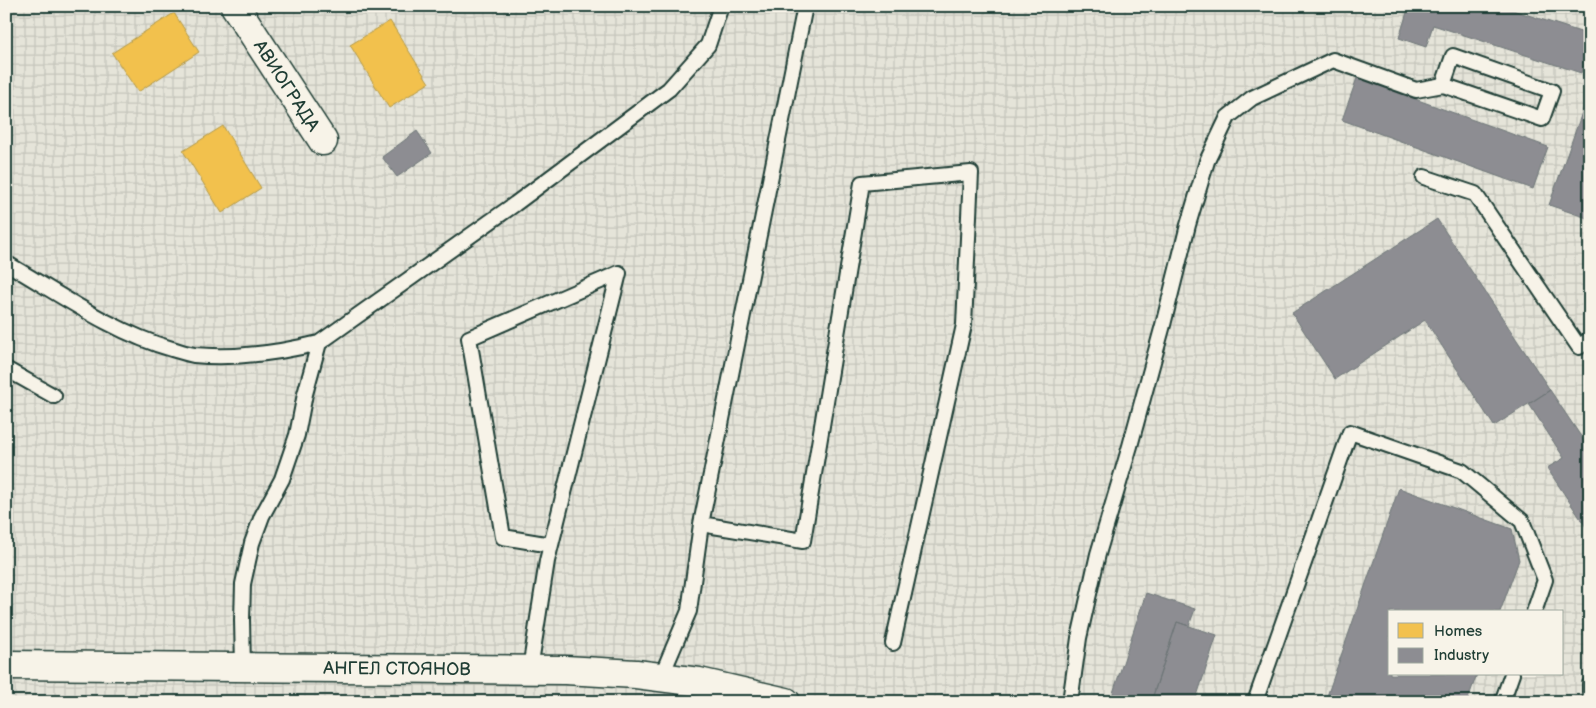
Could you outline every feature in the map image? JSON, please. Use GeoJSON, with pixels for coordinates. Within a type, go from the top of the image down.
{"type":"FeatureCollection","features":[{"type":"Feature","properties":{"kind":"street","name":"АВИОГРАДА"},"geometry":{"type":"LineString","coordinates":[[235,6],[323,140]]}},
{"type":"Feature","properties":{"kind":"street","name":"АНГЕЛ СТОЯНОВ"},"geometry":{"type":"LineString","coordinates":[[6,665],[565,670],[660,677],[699,682],[718,694],[786,702]]}},
{"type":"Feature","properties":{"kind":"lane"},"geometry":{"type":"LineString","coordinates":[[6,263],[116,326],[153,343],[193,354],[244,356],[286,351],[319,343],[515,204],[670,89],[708,45],[721,6]]}},
{"type":"Feature","properties":{"kind":"lane"},"geometry":{"type":"LineString","coordinates":[[660,677],[689,611],[702,524],[806,6]]}},
{"type":"Feature","properties":{"kind":"lane"},"geometry":{"type":"LineString","coordinates":[[1070,702],[1079,638],[1098,554],[1133,437],[1204,170],[1228,117],[1252,98],[1333,60],[1416,90],[1442,85],[1542,119],[1552,90],[1453,56],[1442,85]]}},
{"type":"Feature","properties":{"kind":"lane"},"geometry":{"type":"LineString","coordinates":[[702,524],[803,541],[862,183],[972,173],[964,325],[894,643]]}},
{"type":"Feature","properties":{"kind":"lane"},"geometry":{"type":"LineString","coordinates":[[1424,177],[1475,194],[1580,347],[1590,339]]}},
{"type":"Feature","properties":{"kind":"lane"},"geometry":{"type":"LineString","coordinates":[[530,669],[551,545],[619,273],[469,338],[502,537],[551,545]]}},
{"type":"Feature","properties":{"kind":"lane"},"geometry":{"type":"LineString","coordinates":[[243,667],[243,584],[252,543],[262,516],[282,479],[294,444],[319,343]]}},
{"type":"Feature","properties":{"kind":"lane"},"geometry":{"type":"LineString","coordinates":[[6,369],[54,396]]}},
{"type":"Feature","properties":{"kind":"lane"},"geometry":{"type":"LineString","coordinates":[[1255,702],[1350,432],[1462,471],[1522,521],[1545,580],[1535,610]]}},
{"type":"Feature","properties":{"kind":"lane"},"geometry":{"type":"LineString","coordinates":[[1502,702],[1511,676]]}},
{"type":"Feature","properties":{"kind":"lane"},"geometry":{"type":"LineString","coordinates":[[1590,684],[1590,693]]}},
{"type":"Feature","properties":{"kind":"shaded area"},"geometry":{"type":"Polygon","coordinates":[[[6,6],[1590,6],[1590,702],[6,702],[6,6]]]}},
{"type":"Feature","properties":{"kind":"building: Homes"},"geometry":{"type":"Polygon","coordinates":[[[174,13],[199,52],[138,92],[112,53],[174,13]]]}},
{"type":"Feature","properties":{"kind":"building: Homes"},"geometry":{"type":"Polygon","coordinates":[[[390,21],[429,83],[389,108],[350,45],[390,21]]]}},
{"type":"Feature","properties":{"kind":"building: Homes"},"geometry":{"type":"Polygon","coordinates":[[[223,126],[261,188],[222,213],[183,151],[223,126]]]}},
{"type":"Feature","properties":{"kind":"building: Industry"},"geometry":{"type":"Polygon","coordinates":[[[1409,6],[1500,6],[1590,35],[1590,48],[1581,73],[1433,25],[1426,47],[1399,38],[1409,6]]]}},
{"type":"Feature","properties":{"kind":"building: Industry"},"geometry":{"type":"Polygon","coordinates":[[[1357,78],[1548,147],[1533,189],[1342,120],[1357,78]]]}},
{"type":"Feature","properties":{"kind":"building: Industry"},"geometry":{"type":"Polygon","coordinates":[[[1585,104],[1590,105],[1590,219],[1549,205],[1585,104]]]}},
{"type":"Feature","properties":{"kind":"building: Industry"},"geometry":{"type":"Polygon","coordinates":[[[417,131],[432,153],[397,177],[382,157],[417,131]]]}},
{"type":"Feature","properties":{"kind":"building: Industry"},"geometry":{"type":"Polygon","coordinates":[[[1437,219],[1550,390],[1494,426],[1425,320],[1335,379],[1292,313],[1437,219]]]}},
{"type":"Feature","properties":{"kind":"building: Industry"},"geometry":{"type":"Polygon","coordinates":[[[1550,390],[1590,450],[1590,533],[1547,468],[1564,458],[1529,404],[1550,390]]]}},
{"type":"Feature","properties":{"kind":"building: Industry"},"geometry":{"type":"Polygon","coordinates":[[[1399,488],[1512,529],[1519,560],[1501,610],[1388,610],[1388,676],[1476,676],[1467,702],[1325,702],[1399,488]]]}},
{"type":"Feature","properties":{"kind":"building: Industry"},"geometry":{"type":"Polygon","coordinates":[[[1146,593],[1195,609],[1189,626],[1177,622],[1151,702],[1110,702],[1146,593]]]}},
{"type":"Feature","properties":{"kind":"building: Industry"},"geometry":{"type":"Polygon","coordinates":[[[1177,622],[1217,635],[1195,702],[1151,702],[1177,622]]]}}]}
